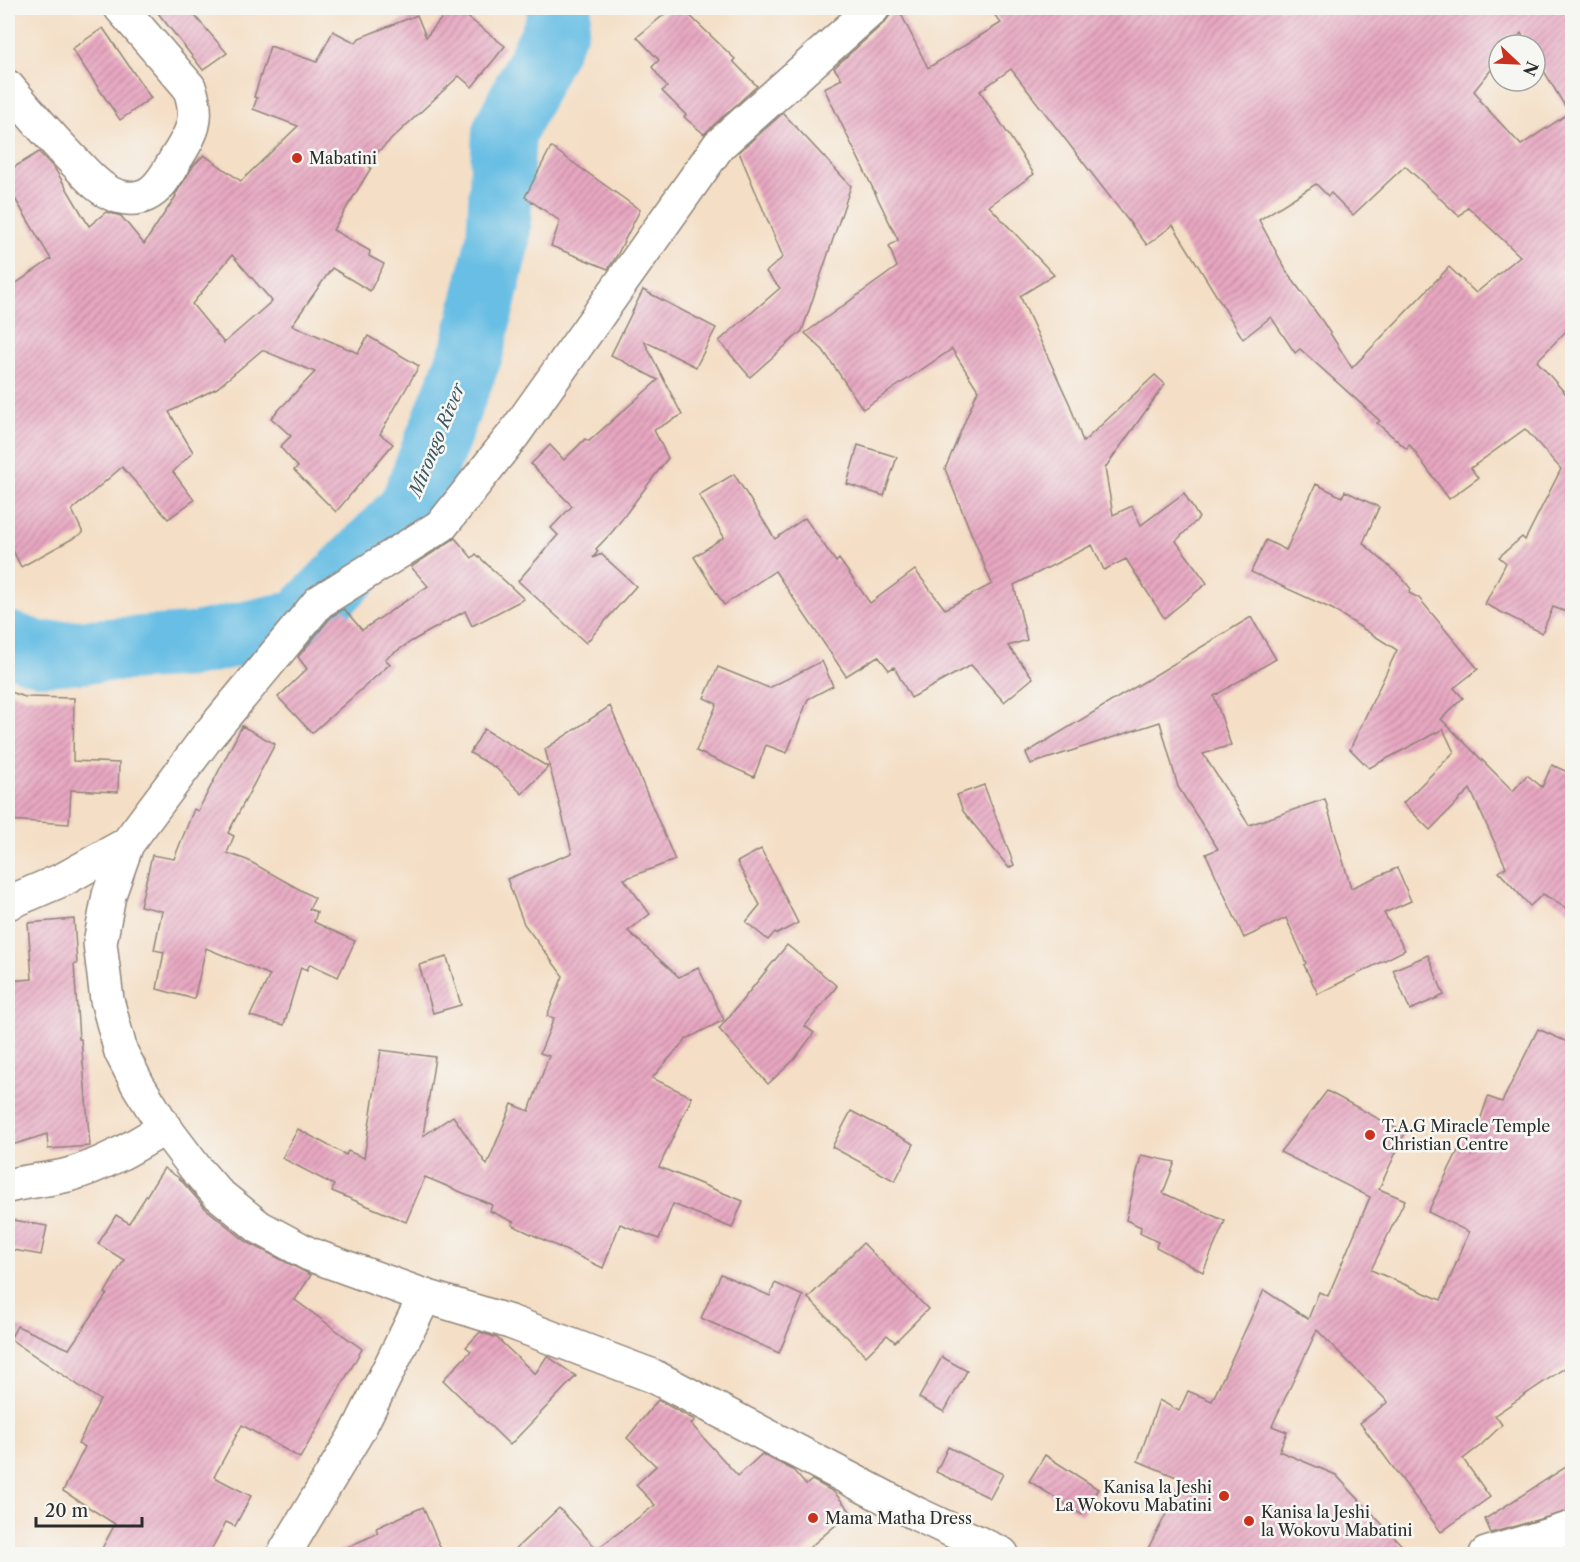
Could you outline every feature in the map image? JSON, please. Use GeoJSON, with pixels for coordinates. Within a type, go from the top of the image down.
{"type":"FeatureCollection","features":[{"type":"Feature","properties":{"kind":"street"},"geometry":{"type":"LineString","coordinates":[[8,87],[37,122],[100,186],[121,197],[147,195],[160,183],[190,137],[195,120],[195,102],[189,87],[121,8]]}},
{"type":"Feature","properties":{"kind":"street"},"geometry":{"type":"LineString","coordinates":[[873,8],[719,145],[514,434],[442,525],[319,602],[207,737],[127,844],[109,895],[100,943],[107,1000],[121,1052],[165,1128],[196,1169],[217,1193],[259,1227],[309,1254],[425,1296],[510,1322],[653,1376],[917,1514],[1002,1554]]}},
{"type":"Feature","properties":{"kind":"street"},"geometry":{"type":"LineString","coordinates":[[8,903],[64,879],[127,844]]}},
{"type":"Feature","properties":{"kind":"street"},"geometry":{"type":"LineString","coordinates":[[8,1186],[68,1174],[136,1146],[165,1128]]}},
{"type":"Feature","properties":{"kind":"street"},"geometry":{"type":"LineString","coordinates":[[284,1554],[359,1429],[425,1296]]}},
{"type":"Feature","properties":{"kind":"street"},"geometry":{"type":"LineString","coordinates":[[1486,1554],[1572,1528]]}},
{"type":"Feature","properties":{"kind":"building"},"geometry":{"type":"Polygon","coordinates":[[[154,8],[188,8],[227,53],[203,70],[154,8]]]}},
{"type":"Feature","properties":{"kind":"building"},"geometry":{"type":"Polygon","coordinates":[[[450,8],[456,8],[505,46],[472,87],[459,76],[366,163],[371,168],[333,230],[370,251],[369,256],[384,264],[370,291],[332,268],[292,325],[358,353],[368,336],[419,366],[380,434],[393,444],[336,512],[294,470],[298,467],[280,447],[291,436],[271,418],[315,372],[262,350],[217,388],[169,412],[193,452],[173,472],[194,500],[168,519],[122,467],[72,510],[83,533],[21,567],[8,540],[8,289],[51,259],[8,187],[8,171],[39,152],[55,169],[89,226],[106,212],[121,216],[144,244],[194,165],[204,155],[241,181],[298,126],[253,109],[257,98],[254,97],[270,46],[317,62],[333,31],[356,43],[359,38],[417,15],[426,37],[450,8]],[[232,255],[192,304],[224,343],[272,301],[232,255]]]}},
{"type":"Feature","properties":{"kind":"building"},"geometry":{"type":"Polygon","coordinates":[[[672,8],[682,8],[735,59],[733,61],[757,86],[704,134],[684,117],[686,115],[662,91],[667,87],[652,67],[659,60],[637,37],[672,8]]]}},
{"type":"Feature","properties":{"kind":"building"},"geometry":{"type":"Polygon","coordinates":[[[891,8],[898,8],[928,68],[1001,23],[989,8],[1572,8],[1572,325],[1537,361],[1572,401],[1572,614],[1553,607],[1542,633],[1485,604],[1506,563],[1499,557],[1522,537],[1525,540],[1561,469],[1525,429],[1471,468],[1478,478],[1449,499],[1409,444],[1407,449],[1377,423],[1380,421],[1300,349],[1295,353],[1271,317],[1243,339],[1173,225],[1147,245],[1011,69],[980,91],[1034,174],[989,206],[1054,275],[1020,296],[1070,405],[1083,442],[1155,375],[1165,384],[1105,468],[1113,515],[1132,506],[1141,525],[1184,493],[1199,518],[1176,541],[1207,583],[1164,618],[1126,559],[1104,570],[1092,545],[1014,585],[1027,640],[1008,646],[1033,678],[1004,702],[971,665],[911,698],[894,667],[889,670],[878,656],[846,676],[775,571],[724,605],[694,557],[724,537],[699,495],[734,474],[775,539],[805,518],[836,562],[839,559],[870,603],[915,570],[945,609],[992,584],[945,469],[978,390],[952,349],[863,409],[823,350],[805,333],[897,267],[889,246],[898,240],[824,88],[842,79],[834,68],[891,14],[891,8]],[[1405,166],[1353,215],[1331,193],[1328,196],[1316,184],[1259,220],[1287,272],[1352,368],[1449,267],[1476,293],[1520,256],[1468,207],[1459,216],[1405,166]]]}},
{"type":"Feature","properties":{"kind":"building"},"geometry":{"type":"Polygon","coordinates":[[[103,28],[151,98],[120,120],[72,49],[103,28]]]}},
{"type":"Feature","properties":{"kind":"building"},"geometry":{"type":"Polygon","coordinates":[[[783,113],[851,186],[802,331],[750,377],[719,341],[780,288],[766,272],[783,257],[739,152],[783,113]]]}},
{"type":"Feature","properties":{"kind":"building"},"geometry":{"type":"Polygon","coordinates":[[[551,147],[640,210],[608,269],[551,246],[560,221],[525,197],[551,147]]]}},
{"type":"Feature","properties":{"kind":"building"},"geometry":{"type":"Polygon","coordinates":[[[643,290],[716,328],[696,367],[644,341],[682,415],[654,430],[668,458],[613,531],[596,549],[598,551],[593,558],[601,554],[636,586],[586,643],[518,581],[558,535],[551,528],[572,506],[531,464],[550,445],[564,460],[585,439],[589,441],[658,380],[611,355],[643,290]]]}},
{"type":"Feature","properties":{"kind":"building"},"geometry":{"type":"Polygon","coordinates":[[[858,445],[897,457],[884,496],[847,484],[858,445]]]}},
{"type":"Feature","properties":{"kind":"building"},"geometry":{"type":"Polygon","coordinates":[[[1316,484],[1342,497],[1345,491],[1379,507],[1363,543],[1402,578],[1411,589],[1409,593],[1419,598],[1478,669],[1454,688],[1463,698],[1441,719],[1513,791],[1527,775],[1542,787],[1552,765],[1572,774],[1572,912],[1543,894],[1530,906],[1499,872],[1506,867],[1470,789],[1430,830],[1403,803],[1454,752],[1443,729],[1369,768],[1350,749],[1397,650],[1332,609],[1251,572],[1266,540],[1286,550],[1316,484]]]}},
{"type":"Feature","properties":{"kind":"building"},"geometry":{"type":"Polygon","coordinates":[[[455,538],[472,558],[476,554],[524,599],[472,626],[465,611],[412,641],[385,659],[390,664],[312,733],[278,697],[307,669],[298,657],[332,616],[344,609],[362,630],[428,586],[411,567],[455,538]]]}},
{"type":"Feature","properties":{"kind":"building"},"geometry":{"type":"Polygon","coordinates":[[[1251,617],[1276,659],[1214,696],[1231,745],[1203,754],[1249,825],[1325,799],[1351,888],[1397,868],[1411,901],[1384,913],[1405,950],[1318,994],[1286,918],[1244,938],[1206,854],[1218,849],[1178,787],[1160,722],[1031,764],[1026,753],[1251,617]]]}},
{"type":"Feature","properties":{"kind":"building"},"geometry":{"type":"Polygon","coordinates":[[[822,661],[833,686],[808,699],[787,753],[766,745],[754,777],[696,751],[717,704],[704,698],[718,667],[769,688],[822,661]]]}},
{"type":"Feature","properties":{"kind":"building"},"geometry":{"type":"Polygon","coordinates":[[[8,691],[25,697],[74,698],[73,761],[119,763],[118,792],[71,790],[69,824],[8,820],[8,691]]]}},
{"type":"Feature","properties":{"kind":"building"},"geometry":{"type":"Polygon","coordinates":[[[610,706],[675,860],[624,879],[650,914],[628,931],[679,977],[698,967],[724,1020],[686,1039],[652,1078],[692,1097],[659,1167],[743,1201],[732,1228],[673,1204],[659,1239],[620,1224],[603,1268],[512,1225],[514,1222],[490,1211],[492,1205],[425,1177],[406,1222],[332,1191],[334,1185],[282,1158],[298,1129],[346,1155],[348,1151],[364,1158],[381,1050],[435,1057],[423,1136],[453,1116],[487,1165],[512,1104],[529,1111],[549,1056],[540,1053],[554,1018],[547,1016],[563,976],[524,924],[507,879],[572,853],[545,749],[610,706]]]}},
{"type":"Feature","properties":{"kind":"building"},"geometry":{"type":"Polygon","coordinates":[[[242,726],[275,744],[228,833],[234,836],[227,853],[247,860],[315,898],[309,909],[317,912],[314,922],[355,941],[338,977],[310,964],[307,970],[301,967],[284,1025],[250,1016],[270,975],[206,948],[194,999],[157,989],[164,952],[154,950],[162,911],[140,906],[152,855],[174,859],[194,809],[198,811],[242,726]]]}},
{"type":"Feature","properties":{"kind":"building"},"geometry":{"type":"Polygon","coordinates":[[[484,729],[548,767],[522,794],[496,768],[470,753],[484,729]]]}},
{"type":"Feature","properties":{"kind":"building"},"geometry":{"type":"Polygon","coordinates":[[[984,785],[1014,865],[1009,868],[963,811],[957,795],[984,785]]]}},
{"type":"Feature","properties":{"kind":"building"},"geometry":{"type":"Polygon","coordinates":[[[761,849],[798,923],[777,934],[775,932],[768,940],[746,922],[760,905],[737,862],[761,849]]]}},
{"type":"Feature","properties":{"kind":"building"},"geometry":{"type":"Polygon","coordinates":[[[74,919],[77,964],[74,964],[79,1039],[81,1039],[90,1146],[48,1149],[47,1134],[12,1145],[11,1135],[8,1133],[8,981],[32,979],[28,923],[74,919]]]}},
{"type":"Feature","properties":{"kind":"building"},"geometry":{"type":"Polygon","coordinates":[[[787,945],[837,986],[805,1026],[814,1033],[794,1060],[768,1084],[719,1029],[787,945]]]}},
{"type":"Feature","properties":{"kind":"building"},"geometry":{"type":"Polygon","coordinates":[[[1428,955],[1444,995],[1410,1010],[1393,970],[1428,955]]]}},
{"type":"Feature","properties":{"kind":"building"},"geometry":{"type":"Polygon","coordinates":[[[447,957],[461,1005],[433,1013],[419,965],[447,957]]]}},
{"type":"Feature","properties":{"kind":"building"},"geometry":{"type":"Polygon","coordinates":[[[1538,1029],[1572,1044],[1572,1363],[1495,1415],[1502,1425],[1463,1459],[1490,1497],[1441,1532],[1360,1423],[1388,1402],[1317,1330],[1272,1426],[1287,1432],[1279,1451],[1336,1475],[1410,1554],[1145,1554],[1171,1505],[1181,1479],[1138,1461],[1159,1400],[1179,1411],[1188,1391],[1212,1401],[1264,1290],[1308,1319],[1319,1292],[1328,1296],[1370,1197],[1280,1152],[1327,1091],[1405,1133],[1379,1189],[1405,1200],[1371,1270],[1441,1300],[1469,1232],[1428,1212],[1470,1126],[1477,1129],[1488,1097],[1502,1102],[1538,1029]]]}},
{"type":"Feature","properties":{"kind":"building"},"geometry":{"type":"Polygon","coordinates":[[[851,1111],[914,1144],[895,1181],[832,1147],[851,1111]]]}},
{"type":"Feature","properties":{"kind":"building"},"geometry":{"type":"Polygon","coordinates":[[[1141,1155],[1175,1162],[1163,1193],[1225,1221],[1203,1272],[1156,1247],[1158,1242],[1140,1233],[1141,1227],[1126,1220],[1141,1155]]]}},
{"type":"Feature","properties":{"kind":"building"},"geometry":{"type":"Polygon","coordinates":[[[164,1168],[179,1178],[205,1208],[247,1242],[311,1275],[295,1300],[362,1349],[300,1458],[242,1425],[214,1477],[251,1496],[235,1526],[226,1522],[209,1554],[99,1554],[115,1524],[63,1491],[85,1447],[78,1444],[100,1400],[10,1339],[17,1326],[69,1349],[107,1294],[105,1293],[124,1260],[98,1244],[116,1215],[129,1223],[164,1168]]]}},
{"type":"Feature","properties":{"kind":"building"},"geometry":{"type":"Polygon","coordinates":[[[8,1219],[47,1226],[41,1255],[8,1249],[8,1219]]]}},
{"type":"Feature","properties":{"kind":"building"},"geometry":{"type":"Polygon","coordinates":[[[863,1243],[928,1309],[895,1342],[887,1335],[866,1356],[808,1298],[863,1243]]]}},
{"type":"Feature","properties":{"kind":"building"},"geometry":{"type":"Polygon","coordinates":[[[721,1274],[770,1296],[775,1283],[803,1296],[779,1353],[701,1318],[721,1274]]]}},
{"type":"Feature","properties":{"kind":"building"},"geometry":{"type":"Polygon","coordinates":[[[480,1332],[497,1338],[535,1374],[547,1356],[576,1376],[510,1445],[443,1380],[471,1351],[466,1347],[480,1332]]]}},
{"type":"Feature","properties":{"kind":"building"},"geometry":{"type":"Polygon","coordinates":[[[942,1357],[967,1371],[944,1412],[919,1398],[942,1357]]]}},
{"type":"Feature","properties":{"kind":"building"},"geometry":{"type":"Polygon","coordinates":[[[658,1400],[695,1420],[691,1424],[738,1476],[762,1454],[793,1470],[806,1485],[812,1480],[834,1492],[851,1512],[802,1554],[510,1554],[559,1508],[597,1549],[655,1505],[636,1485],[656,1466],[627,1438],[658,1400]]]}},
{"type":"Feature","properties":{"kind":"building"},"geometry":{"type":"Polygon","coordinates":[[[948,1447],[1003,1474],[990,1498],[936,1472],[948,1447]]]}},
{"type":"Feature","properties":{"kind":"building"},"geometry":{"type":"Polygon","coordinates":[[[1045,1455],[1098,1489],[1082,1515],[1029,1481],[1045,1455]]]}},
{"type":"Feature","properties":{"kind":"building"},"geometry":{"type":"Polygon","coordinates":[[[1572,1463],[1572,1510],[1491,1533],[1485,1519],[1572,1463]]]}},
{"type":"Feature","properties":{"kind":"building"},"geometry":{"type":"Polygon","coordinates":[[[423,1507],[443,1554],[333,1554],[378,1533],[376,1528],[423,1507]]]}},
{"type":"Feature","properties":{"kind":"waterway","name":"Mirongo River"},"geometry":{"type":"LineString","coordinates":[[8,643],[41,654],[192,645],[300,621],[410,509],[472,351],[498,240],[504,132],[557,26],[560,8]]}},
{"type":"Feature","properties":{"kind":"place","name":"Mabatini"},"geometry":{"type":"Point","coordinates":[297,158]}},
{"type":"Feature","properties":{"kind":"place","name":"T.A.G Miracle Temple Christian Centre"},"geometry":{"type":"Point","coordinates":[1370,1135]}},
{"type":"Feature","properties":{"kind":"place","name":"Kanisa la Jeshi La Wokovu Mabatini"},"geometry":{"type":"Point","coordinates":[1224,1496]}},
{"type":"Feature","properties":{"kind":"place","name":"Mama Matha Dress"},"geometry":{"type":"Point","coordinates":[813,1518]}},
{"type":"Feature","properties":{"kind":"place","name":"Kanisa la Jeshi la Wokovu Mabatini"},"geometry":{"type":"Point","coordinates":[1249,1521]}}]}
